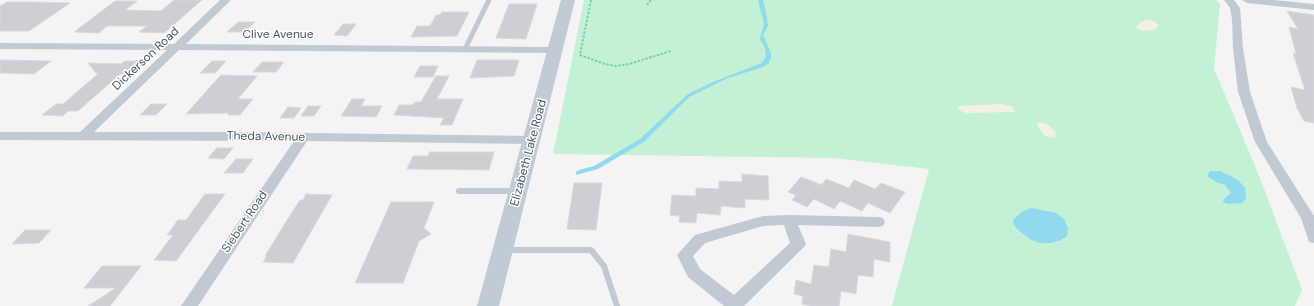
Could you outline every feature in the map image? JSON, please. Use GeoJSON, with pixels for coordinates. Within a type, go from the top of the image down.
{"type":"FeatureCollection","features":[{"type":"Feature","properties":{"kind":"main road","name":"Elizabeth Lake Road"},"geometry":{"type":"LineString","coordinates":[[488,306],[568,0]]}},
{"type":"Feature","properties":{"kind":"street","name":"Dickerson Road"},"geometry":{"type":"LineString","coordinates":[[83,136],[226,0]]}},
{"type":"Feature","properties":{"kind":"street"},"geometry":{"type":"LineString","coordinates":[[1229,0],[1238,19],[1238,48],[1244,92],[1261,142],[1308,218],[1314,238]]}},
{"type":"Feature","properties":{"kind":"street"},"geometry":{"type":"LineString","coordinates":[[1246,0],[1314,7]]}},
{"type":"Feature","properties":{"kind":"street","name":"Clive Avenue"},"geometry":{"type":"LineString","coordinates":[[0,46],[555,50]]}},
{"type":"Feature","properties":{"kind":"street","name":"Theda Avenue"},"geometry":{"type":"LineString","coordinates":[[0,136],[532,140]]}},
{"type":"Feature","properties":{"kind":"street","name":"Siebert Road"},"geometry":{"type":"LineString","coordinates":[[189,306],[302,138]]}},
{"type":"Feature","properties":{"kind":"street"},"geometry":{"type":"LineString","coordinates":[[789,220],[798,244],[735,305],[694,273],[685,255],[700,239],[763,221],[789,220],[878,222]]}},
{"type":"Feature","properties":{"kind":"lane"},"geometry":{"type":"LineString","coordinates":[[465,49],[489,0]]}},
{"type":"Feature","properties":{"kind":"lane"},"geometry":{"type":"LineString","coordinates":[[460,191],[519,191]]}},
{"type":"Feature","properties":{"kind":"lane"},"geometry":{"type":"LineString","coordinates":[[503,250],[591,250],[604,266],[617,306]]}},
{"type":"Feature","properties":{"kind":"path"},"geometry":{"type":"LineString","coordinates":[[591,0],[580,55],[604,64],[616,66],[629,64],[670,51]]}},
{"type":"Feature","properties":{"kind":"path"},"geometry":{"type":"LineString","coordinates":[[648,5],[651,0]]}},
{"type":"Feature","properties":{"kind":"green space"},"geometry":{"type":"Polygon","coordinates":[[[584,0],[1216,0],[1220,4],[1214,69],[1258,173],[1302,290],[1295,306],[892,306],[929,169],[833,158],[553,154],[584,0]]]}},
{"type":"Feature","properties":{"kind":"sand"},"geometry":{"type":"Polygon","coordinates":[[[1145,20],[1152,20],[1159,25],[1154,30],[1143,31],[1138,29],[1136,26],[1145,20]]]}},
{"type":"Feature","properties":{"kind":"sand"},"geometry":{"type":"Polygon","coordinates":[[[1001,104],[1012,106],[1015,112],[966,113],[958,107],[959,106],[1001,104]]]}},
{"type":"Feature","properties":{"kind":"sand"},"geometry":{"type":"Polygon","coordinates":[[[1039,122],[1047,124],[1051,127],[1056,133],[1055,138],[1045,136],[1037,125],[1039,122]]]}},
{"type":"Feature","properties":{"kind":"water"},"geometry":{"type":"Polygon","coordinates":[[[758,0],[763,0],[767,17],[768,26],[763,35],[771,53],[769,63],[763,67],[728,78],[689,97],[645,141],[598,169],[576,175],[576,172],[579,170],[594,166],[640,139],[688,94],[713,82],[762,63],[766,56],[765,48],[760,39],[764,24],[758,0]]]}},
{"type":"Feature","properties":{"kind":"water"},"geometry":{"type":"Polygon","coordinates":[[[1210,171],[1220,171],[1238,180],[1245,188],[1246,199],[1242,203],[1228,204],[1223,202],[1224,199],[1231,193],[1225,185],[1216,182],[1207,176],[1210,171]]]}},
{"type":"Feature","properties":{"kind":"water"},"geometry":{"type":"Polygon","coordinates":[[[1032,208],[1056,213],[1064,219],[1068,228],[1067,236],[1061,240],[1051,243],[1040,243],[1031,240],[1017,229],[1013,223],[1014,219],[1023,211],[1032,208]]]}},
{"type":"Feature","properties":{"kind":"building"},"geometry":{"type":"Polygon","coordinates":[[[174,0],[202,0],[164,33],[139,32],[147,26],[107,26],[99,33],[74,32],[115,1],[137,1],[125,10],[161,11],[174,0]]]}},
{"type":"Feature","properties":{"kind":"building"},"geometry":{"type":"Polygon","coordinates":[[[7,2],[70,3],[29,31],[0,31],[0,6],[7,2]]]}},
{"type":"Feature","properties":{"kind":"building"},"geometry":{"type":"Polygon","coordinates":[[[509,4],[537,4],[526,39],[496,38],[509,4]]]}},
{"type":"Feature","properties":{"kind":"building"},"geometry":{"type":"Polygon","coordinates":[[[1287,11],[1314,15],[1314,123],[1304,121],[1297,108],[1291,87],[1305,90],[1293,53],[1296,54],[1289,27],[1298,29],[1287,11]]]}},
{"type":"Feature","properties":{"kind":"building"},"geometry":{"type":"Polygon","coordinates":[[[442,12],[469,12],[457,36],[411,37],[417,26],[430,26],[436,15],[440,15],[442,12]]]}},
{"type":"Feature","properties":{"kind":"building"},"geometry":{"type":"Polygon","coordinates":[[[238,22],[255,22],[245,32],[227,32],[238,22]]]}},
{"type":"Feature","properties":{"kind":"building"},"geometry":{"type":"Polygon","coordinates":[[[343,24],[356,24],[347,36],[334,35],[343,24]]]}},
{"type":"Feature","properties":{"kind":"building"},"geometry":{"type":"Polygon","coordinates":[[[0,60],[51,61],[34,74],[0,73],[0,60]]]}},
{"type":"Feature","properties":{"kind":"building"},"geometry":{"type":"Polygon","coordinates":[[[477,60],[519,60],[514,76],[470,78],[477,60]]]}},
{"type":"Feature","properties":{"kind":"building"},"geometry":{"type":"Polygon","coordinates":[[[125,61],[141,61],[126,74],[120,74],[78,111],[68,111],[63,116],[42,115],[56,104],[63,104],[99,73],[96,73],[88,63],[121,64],[125,61]]]}},
{"type":"Feature","properties":{"kind":"building"},"geometry":{"type":"Polygon","coordinates":[[[212,61],[226,61],[215,73],[200,73],[212,61]]]}},
{"type":"Feature","properties":{"kind":"building"},"geometry":{"type":"Polygon","coordinates":[[[262,62],[284,62],[276,72],[253,72],[262,62]]]}},
{"type":"Feature","properties":{"kind":"building"},"geometry":{"type":"Polygon","coordinates":[[[420,66],[438,66],[433,77],[414,77],[420,66]]]}},
{"type":"Feature","properties":{"kind":"building"},"geometry":{"type":"Polygon","coordinates":[[[221,75],[257,76],[238,99],[253,99],[240,115],[228,115],[229,113],[186,114],[221,75]]]}},
{"type":"Feature","properties":{"kind":"building"},"geometry":{"type":"Polygon","coordinates":[[[436,76],[449,76],[437,99],[463,99],[452,125],[440,125],[444,118],[394,115],[399,105],[413,105],[415,102],[421,102],[436,76]]]}},
{"type":"Feature","properties":{"kind":"building"},"geometry":{"type":"Polygon","coordinates":[[[352,99],[365,99],[361,106],[382,106],[376,117],[341,116],[352,99]]]}},
{"type":"Feature","properties":{"kind":"building"},"geometry":{"type":"Polygon","coordinates":[[[151,104],[167,104],[156,115],[140,115],[151,104]]]}},
{"type":"Feature","properties":{"kind":"building"},"geometry":{"type":"Polygon","coordinates":[[[308,106],[321,106],[314,116],[301,116],[308,106]]]}},
{"type":"Feature","properties":{"kind":"building"},"geometry":{"type":"Polygon","coordinates":[[[288,107],[301,108],[294,118],[280,118],[288,107]]]}},
{"type":"Feature","properties":{"kind":"building"},"geometry":{"type":"Polygon","coordinates":[[[217,148],[233,148],[224,159],[208,158],[217,148]]]}},
{"type":"Feature","properties":{"kind":"building"},"geometry":{"type":"Polygon","coordinates":[[[430,152],[494,152],[489,170],[407,169],[413,156],[428,156],[430,152]]]}},
{"type":"Feature","properties":{"kind":"building"},"geometry":{"type":"Polygon","coordinates":[[[236,159],[253,159],[243,173],[224,173],[236,159]]]}},
{"type":"Feature","properties":{"kind":"building"},"geometry":{"type":"Polygon","coordinates":[[[742,174],[768,176],[769,200],[745,199],[745,208],[721,206],[720,215],[697,213],[696,223],[679,222],[680,216],[670,215],[672,195],[696,196],[696,188],[719,189],[719,181],[742,182],[742,174]]]}},
{"type":"Feature","properties":{"kind":"building"},"geometry":{"type":"Polygon","coordinates":[[[801,177],[822,185],[826,179],[849,188],[854,180],[875,189],[881,183],[905,192],[890,213],[868,203],[862,211],[840,201],[834,209],[814,199],[807,207],[792,200],[796,195],[788,192],[801,177]]]}},
{"type":"Feature","properties":{"kind":"building"},"geometry":{"type":"Polygon","coordinates":[[[574,183],[602,183],[596,230],[567,229],[574,183]]]}},
{"type":"Feature","properties":{"kind":"building"},"geometry":{"type":"Polygon","coordinates":[[[205,194],[225,194],[176,261],[154,260],[173,235],[167,235],[178,220],[186,220],[205,194]]]}},
{"type":"Feature","properties":{"kind":"building"},"geometry":{"type":"Polygon","coordinates":[[[306,194],[332,195],[293,263],[263,262],[267,256],[265,256],[284,225],[300,200],[303,200],[306,194]]]}},
{"type":"Feature","properties":{"kind":"building"},"geometry":{"type":"Polygon","coordinates":[[[391,202],[434,202],[424,228],[431,234],[419,241],[403,283],[355,283],[391,202]]]}},
{"type":"Feature","properties":{"kind":"building"},"geometry":{"type":"Polygon","coordinates":[[[25,230],[51,230],[39,243],[12,244],[25,230]]]}},
{"type":"Feature","properties":{"kind":"building"},"geometry":{"type":"Polygon","coordinates":[[[848,234],[890,242],[890,262],[874,259],[873,277],[858,275],[856,294],[841,291],[839,306],[811,306],[802,304],[803,296],[794,294],[796,280],[811,284],[814,265],[829,267],[831,249],[846,252],[848,234]]]}},
{"type":"Feature","properties":{"kind":"building"},"geometry":{"type":"Polygon","coordinates":[[[102,266],[141,266],[110,306],[88,306],[116,288],[84,288],[102,266]]]}}]}
